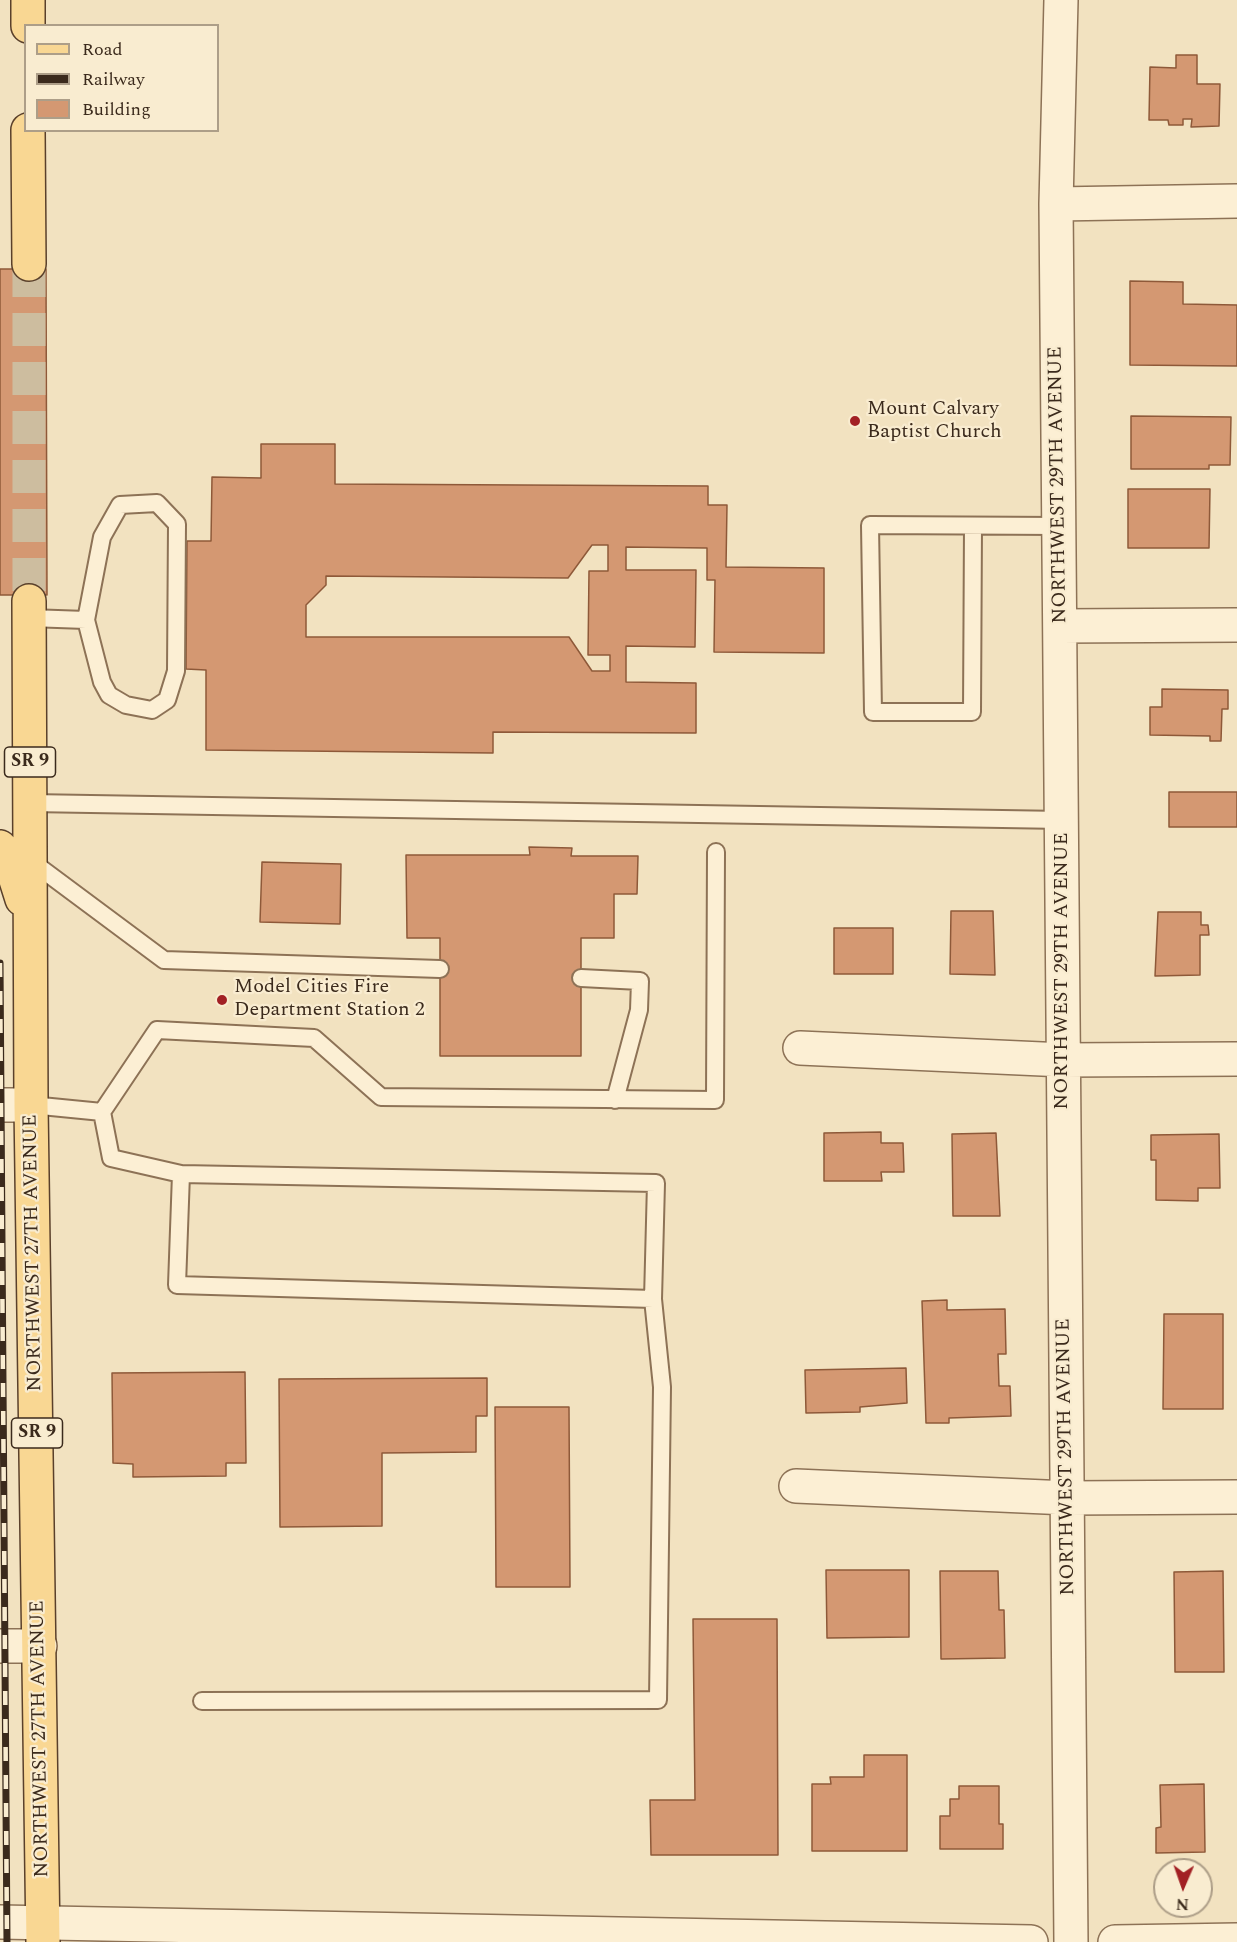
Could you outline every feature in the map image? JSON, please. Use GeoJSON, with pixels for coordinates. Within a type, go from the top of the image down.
{"type":"FeatureCollection","features":[{"type":"Feature","properties":{"kind":"main road"},"geometry":{"type":"LineString","coordinates":[[28,0],[28,24]]}},
{"type":"Feature","properties":{"kind":"main road"},"geometry":{"type":"LineString","coordinates":[[28,132],[29,264]]}},
{"type":"Feature","properties":{"kind":"main road","name":"NORTHWEST 27TH AVENUE"},"geometry":{"type":"LineString","coordinates":[[29,609],[30,923],[16,1105],[40,1646],[43,1932]]}},
{"type":"Feature","properties":{"kind":"main road"},"geometry":{"type":"LineString","coordinates":[[0,847],[9,858],[30,923]]}},
{"type":"Feature","properties":{"kind":"street","name":"NORTHWEST 29TH AVENUE"},"geometry":{"type":"LineString","coordinates":[[1061,0],[1056,204],[1071,1942]]}},
{"type":"Feature","properties":{"kind":"street"},"geometry":{"type":"LineString","coordinates":[[1056,204],[1237,201]]}},
{"type":"Feature","properties":{"kind":"street"},"geometry":{"type":"LineString","coordinates":[[1061,626],[1237,625]]}},
{"type":"Feature","properties":{"kind":"street"},"geometry":{"type":"LineString","coordinates":[[800,1048],[1064,1060],[1237,1059]]}},
{"type":"Feature","properties":{"kind":"street"},"geometry":{"type":"LineString","coordinates":[[796,1486],[1068,1498],[1237,1497]]}},
{"type":"Feature","properties":{"kind":"street"},"geometry":{"type":"LineString","coordinates":[[0,1646],[40,1646]]}},
{"type":"Feature","properties":{"kind":"street"},"geometry":{"type":"LineString","coordinates":[[0,1922],[43,1932],[1031,1942]]}},
{"type":"Feature","properties":{"kind":"street"},"geometry":{"type":"LineString","coordinates":[[1115,1942],[1237,1940]]}},
{"type":"Feature","properties":{"kind":"lane"},"geometry":{"type":"LineString","coordinates":[[157,502],[177,524],[176,672],[167,700],[152,710],[126,705],[109,695],[102,682],[86,620],[102,537],[120,505],[157,502]]}},
{"type":"Feature","properties":{"kind":"lane"},"geometry":{"type":"LineString","coordinates":[[973,526],[972,712],[873,712],[870,525],[1060,526]]}},
{"type":"Feature","properties":{"kind":"lane"},"geometry":{"type":"LineString","coordinates":[[29,609],[86,620]]}},
{"type":"Feature","properties":{"kind":"lane"},"geometry":{"type":"LineString","coordinates":[[30,803],[1063,820]]}},
{"type":"Feature","properties":{"kind":"lane"},"geometry":{"type":"LineString","coordinates":[[202,1701],[658,1700],[662,1387],[652,1299],[656,1183],[181,1174],[111,1158],[102,1112],[157,1030],[314,1038],[381,1097],[714,1100],[716,852]]}},
{"type":"Feature","properties":{"kind":"lane"},"geometry":{"type":"LineString","coordinates":[[31,861],[164,960],[440,969]]}},
{"type":"Feature","properties":{"kind":"lane"},"geometry":{"type":"LineString","coordinates":[[581,978],[640,981],[639,1010],[615,1100]]}},
{"type":"Feature","properties":{"kind":"lane"},"geometry":{"type":"LineString","coordinates":[[16,1105],[102,1112]]}},
{"type":"Feature","properties":{"kind":"lane"},"geometry":{"type":"LineString","coordinates":[[181,1174],[177,1285],[652,1299]]}},
{"type":"Feature","properties":{"kind":"building"},"geometry":{"type":"Polygon","coordinates":[[[1176,55],[1197,55],[1197,84],[1220,84],[1219,126],[1191,127],[1192,119],[1183,119],[1183,125],[1169,125],[1168,120],[1149,120],[1150,67],[1176,68],[1176,55]]]}},
{"type":"Feature","properties":{"kind":"building"},"geometry":{"type":"Polygon","coordinates":[[[0,269],[46,269],[47,595],[0,595],[0,269]]]}},
{"type":"Feature","properties":{"kind":"building"},"geometry":{"type":"Polygon","coordinates":[[[1130,281],[1183,282],[1183,304],[1237,305],[1237,366],[1130,365],[1130,281]]]}},
{"type":"Feature","properties":{"kind":"building"},"geometry":{"type":"Polygon","coordinates":[[[1131,416],[1231,417],[1230,465],[1209,465],[1209,469],[1131,469],[1131,416]]]}},
{"type":"Feature","properties":{"kind":"building"},"geometry":{"type":"Polygon","coordinates":[[[261,444],[335,444],[335,484],[708,486],[708,505],[727,505],[726,567],[824,568],[824,653],[714,652],[715,580],[707,580],[707,548],[626,547],[626,570],[696,570],[695,647],[626,646],[626,682],[696,683],[696,733],[493,732],[493,753],[206,750],[206,670],[186,669],[187,541],[211,541],[212,477],[261,478],[261,444]],[[592,545],[568,578],[326,576],[326,585],[306,605],[306,637],[569,637],[592,671],[610,671],[610,655],[588,655],[589,571],[608,571],[608,545],[592,545]]]}},
{"type":"Feature","properties":{"kind":"building"},"geometry":{"type":"Polygon","coordinates":[[[1128,489],[1210,489],[1209,548],[1128,548],[1128,489]]]}},
{"type":"Feature","properties":{"kind":"building"},"geometry":{"type":"Polygon","coordinates":[[[1162,689],[1228,690],[1228,709],[1222,709],[1221,741],[1210,741],[1210,736],[1150,735],[1150,707],[1162,707],[1162,689]]]}},
{"type":"Feature","properties":{"kind":"building"},"geometry":{"type":"Polygon","coordinates":[[[1169,792],[1237,792],[1237,827],[1169,827],[1169,792]]]}},
{"type":"Feature","properties":{"kind":"building"},"geometry":{"type":"Polygon","coordinates":[[[529,847],[572,848],[571,856],[638,856],[637,894],[614,894],[614,938],[581,938],[581,1056],[440,1056],[440,938],[407,938],[406,855],[530,855],[529,847]]]}},
{"type":"Feature","properties":{"kind":"building"},"geometry":{"type":"Polygon","coordinates":[[[262,862],[341,864],[340,924],[260,922],[262,862]]]}},
{"type":"Feature","properties":{"kind":"building"},"geometry":{"type":"Polygon","coordinates":[[[951,911],[993,911],[995,975],[950,974],[951,911]]]}},
{"type":"Feature","properties":{"kind":"building"},"geometry":{"type":"Polygon","coordinates":[[[1158,912],[1201,912],[1201,925],[1208,925],[1209,935],[1200,935],[1200,975],[1155,976],[1158,912]]]}},
{"type":"Feature","properties":{"kind":"building"},"geometry":{"type":"Polygon","coordinates":[[[834,928],[893,928],[893,974],[834,974],[834,928]]]}},
{"type":"Feature","properties":{"kind":"building"},"geometry":{"type":"Polygon","coordinates":[[[881,1132],[881,1143],[903,1143],[904,1172],[881,1172],[882,1181],[824,1181],[824,1133],[881,1132]]]}},
{"type":"Feature","properties":{"kind":"building"},"geometry":{"type":"Polygon","coordinates":[[[996,1133],[1000,1216],[953,1216],[952,1134],[996,1133]]]}},
{"type":"Feature","properties":{"kind":"building"},"geometry":{"type":"Polygon","coordinates":[[[1219,1134],[1220,1188],[1198,1188],[1198,1201],[1156,1200],[1156,1160],[1151,1160],[1151,1135],[1219,1134]]]}},
{"type":"Feature","properties":{"kind":"building"},"geometry":{"type":"Polygon","coordinates":[[[947,1300],[947,1310],[1005,1309],[1006,1354],[998,1354],[999,1386],[1010,1386],[1011,1416],[949,1418],[949,1423],[926,1423],[922,1301],[947,1300]]]}},
{"type":"Feature","properties":{"kind":"building"},"geometry":{"type":"Polygon","coordinates":[[[1164,1314],[1223,1314],[1223,1409],[1163,1409],[1164,1314]]]}},
{"type":"Feature","properties":{"kind":"building"},"geometry":{"type":"Polygon","coordinates":[[[906,1368],[907,1403],[860,1407],[860,1412],[806,1413],[805,1370],[906,1368]]]}},
{"type":"Feature","properties":{"kind":"building"},"geometry":{"type":"Polygon","coordinates":[[[245,1372],[246,1463],[226,1463],[226,1476],[133,1477],[133,1464],[113,1463],[112,1373],[245,1372]]]}},
{"type":"Feature","properties":{"kind":"building"},"geometry":{"type":"Polygon","coordinates":[[[487,1378],[487,1416],[476,1416],[476,1452],[382,1453],[382,1526],[280,1527],[279,1379],[487,1378]]]}},
{"type":"Feature","properties":{"kind":"building"},"geometry":{"type":"Polygon","coordinates":[[[495,1407],[569,1407],[570,1587],[496,1587],[495,1407]]]}},
{"type":"Feature","properties":{"kind":"building"},"geometry":{"type":"Polygon","coordinates":[[[826,1570],[909,1570],[909,1637],[827,1638],[826,1570]]]}},
{"type":"Feature","properties":{"kind":"building"},"geometry":{"type":"Polygon","coordinates":[[[940,1571],[998,1571],[999,1610],[1004,1610],[1005,1658],[941,1659],[940,1571]]]}},
{"type":"Feature","properties":{"kind":"building"},"geometry":{"type":"Polygon","coordinates":[[[1223,1571],[1224,1672],[1175,1672],[1174,1572],[1223,1571]]]}},
{"type":"Feature","properties":{"kind":"building"},"geometry":{"type":"Polygon","coordinates":[[[693,1619],[777,1619],[778,1855],[651,1855],[650,1800],[695,1800],[693,1619]]]}},
{"type":"Feature","properties":{"kind":"building"},"geometry":{"type":"Polygon","coordinates":[[[864,1755],[907,1755],[907,1851],[812,1851],[812,1784],[831,1784],[830,1777],[864,1777],[864,1755]]]}},
{"type":"Feature","properties":{"kind":"building"},"geometry":{"type":"Polygon","coordinates":[[[1204,1784],[1205,1852],[1156,1853],[1156,1828],[1161,1827],[1160,1785],[1204,1784]]]}},
{"type":"Feature","properties":{"kind":"building"},"geometry":{"type":"Polygon","coordinates":[[[959,1786],[999,1786],[999,1824],[1003,1824],[1003,1849],[940,1849],[940,1816],[950,1816],[950,1799],[959,1799],[959,1786]]]}},
{"type":"Feature","properties":{"kind":"tunnel"},"geometry":{"type":"LineString","coordinates":[[29,264],[29,601]]}},
{"type":"Feature","properties":{"kind":"railway"},"geometry":{"type":"LineString","coordinates":[[0,963],[7,1942]]}},
{"type":"Feature","properties":{"kind":"place","name":"Mount Calvary Baptist Church"},"geometry":{"type":"Point","coordinates":[855,421]}},
{"type":"Feature","properties":{"kind":"place","name":"Model Cities Fire Department Station 2"},"geometry":{"type":"Point","coordinates":[222,1000]}}]}
